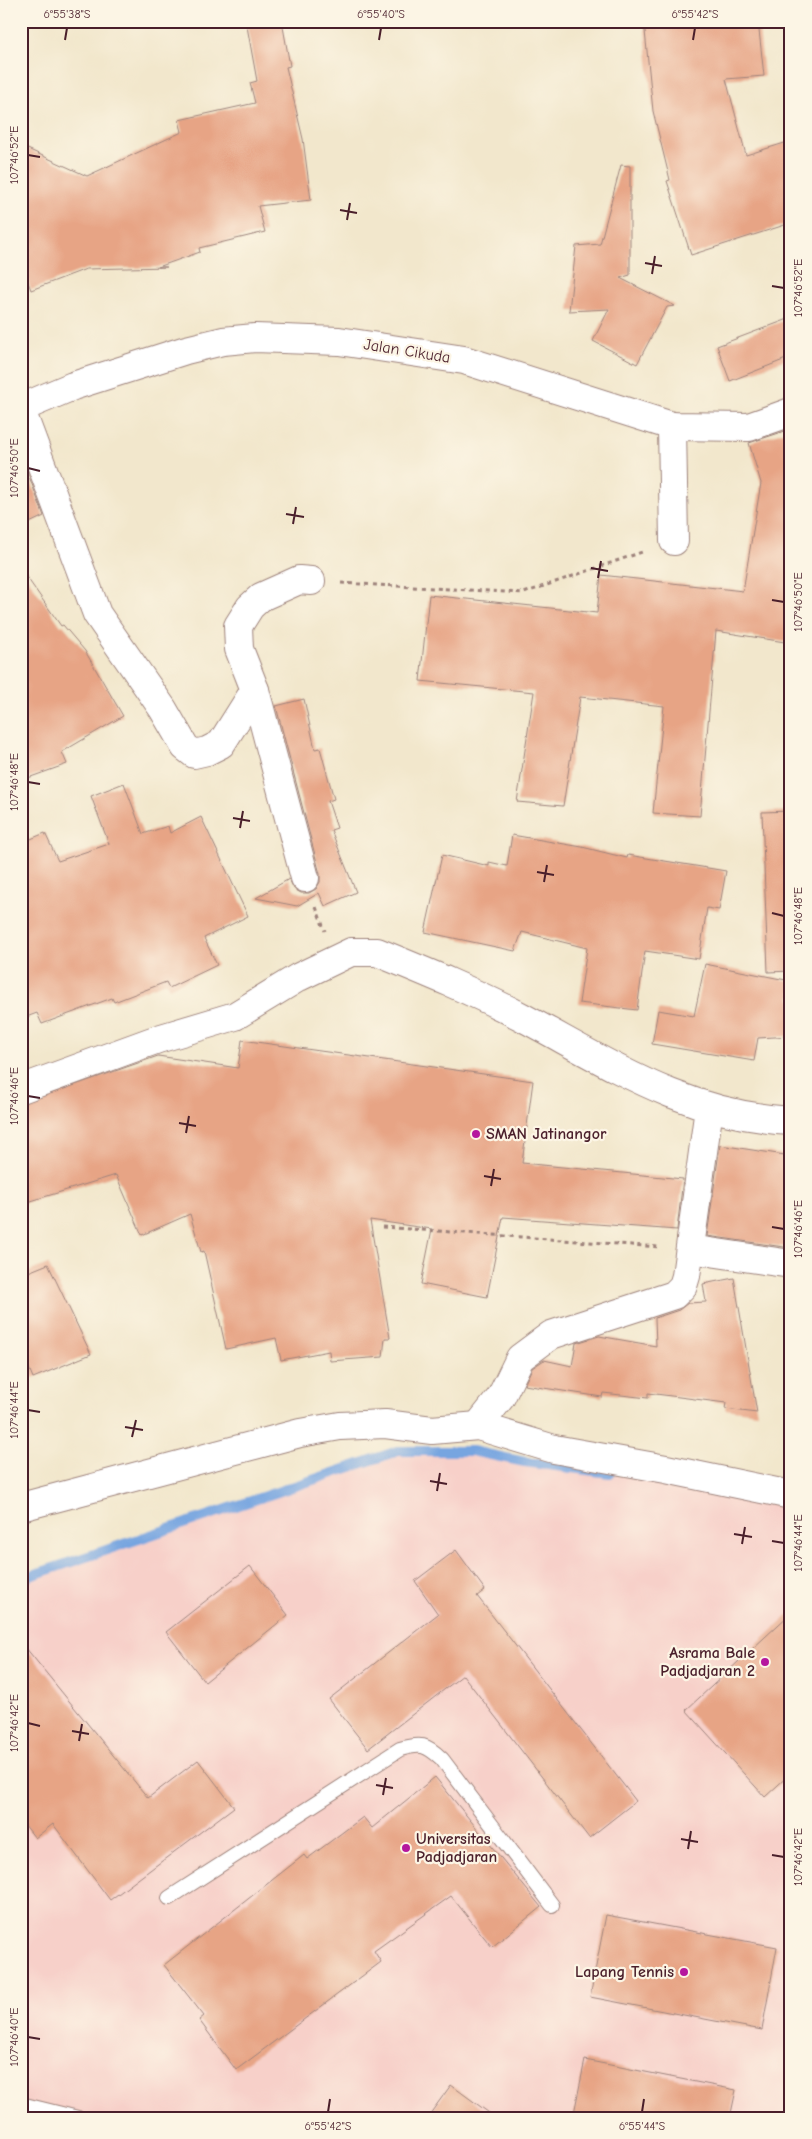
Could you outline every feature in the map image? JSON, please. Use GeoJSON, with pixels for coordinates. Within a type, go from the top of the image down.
{"type":"FeatureCollection","features":[{"type":"Feature","properties":{"kind":"street","name":"Jalan Cikuda"},"geometry":{"type":"LineString","coordinates":[[21,410],[73,386],[186,350],[223,341],[255,338],[339,341],[464,360],[672,426],[749,427],[791,412]]}},
{"type":"Feature","properties":{"kind":"street"},"geometry":{"type":"LineString","coordinates":[[21,410],[97,614],[163,710],[185,747],[194,754],[207,751],[221,744],[255,690]]}},
{"type":"Feature","properties":{"kind":"street"},"geometry":{"type":"LineString","coordinates":[[672,426],[674,541]]}},
{"type":"Feature","properties":{"kind":"street"},"geometry":{"type":"LineString","coordinates":[[305,878],[255,690],[239,649],[238,626],[250,607],[261,598],[300,580],[311,581]]}},
{"type":"Feature","properties":{"kind":"street"},"geometry":{"type":"LineString","coordinates":[[21,1089],[158,1039],[235,1016],[299,977],[351,952],[377,952],[520,1016],[641,1082],[709,1108],[767,1120],[791,1121]]}},
{"type":"Feature","properties":{"kind":"street"},"geometry":{"type":"LineString","coordinates":[[478,1426],[501,1397],[520,1358],[551,1335],[674,1295],[684,1281],[690,1249],[709,1108]]}},
{"type":"Feature","properties":{"kind":"street"},"geometry":{"type":"LineString","coordinates":[[690,1249],[791,1264]]}},
{"type":"Feature","properties":{"kind":"street"},"geometry":{"type":"LineString","coordinates":[[21,1507],[300,1433],[340,1426],[385,1424],[432,1430],[478,1426],[554,1449],[666,1469],[791,1495]]}},
{"type":"Feature","properties":{"kind":"lane"},"geometry":{"type":"LineString","coordinates":[[169,1898],[400,1749],[416,1745],[430,1748],[442,1759],[552,1905]]}},
{"type":"Feature","properties":{"kind":"lane"},"geometry":{"type":"LineString","coordinates":[[21,2104],[78,2118]]}},
{"type":"Feature","properties":{"kind":"path"},"geometry":{"type":"LineString","coordinates":[[311,581],[524,593],[674,541]]}},
{"type":"Feature","properties":{"kind":"path"},"geometry":{"type":"LineString","coordinates":[[305,878],[336,959]]}},
{"type":"Feature","properties":{"kind":"path"},"geometry":{"type":"LineString","coordinates":[[382,1227],[690,1249]]}},
{"type":"Feature","properties":{"kind":"shaded area","name":"Universitas Padjadjaran"},"geometry":{"type":"Polygon","coordinates":[[[398,1451],[472,1451],[525,1462],[744,1493],[791,1505],[791,2118],[21,2118],[21,1579],[398,1451]]]}},
{"type":"Feature","properties":{"kind":"building"},"geometry":{"type":"Polygon","coordinates":[[[246,21],[282,21],[290,66],[286,67],[303,139],[311,200],[258,206],[265,232],[199,248],[200,252],[158,267],[167,267],[86,269],[31,290],[21,264],[21,146],[87,176],[182,132],[179,120],[255,103],[250,83],[257,81],[246,21]]]}},
{"type":"Feature","properties":{"kind":"building"},"geometry":{"type":"Polygon","coordinates":[[[644,21],[758,21],[764,76],[726,79],[746,155],[791,141],[791,223],[691,255],[667,181],[670,180],[653,111],[644,21]]]}},
{"type":"Feature","properties":{"kind":"building"},"geometry":{"type":"Polygon","coordinates":[[[621,165],[630,166],[630,275],[620,278],[675,306],[667,307],[637,364],[593,341],[609,309],[569,311],[576,246],[600,244],[621,165]]]}},
{"type":"Feature","properties":{"kind":"building"},"geometry":{"type":"Polygon","coordinates":[[[791,318],[791,357],[730,381],[717,346],[791,318]]]}},
{"type":"Feature","properties":{"kind":"building"},"geometry":{"type":"Polygon","coordinates":[[[791,429],[791,643],[716,631],[700,816],[653,813],[664,706],[580,697],[563,806],[517,802],[534,692],[420,681],[429,595],[597,613],[601,575],[743,591],[761,483],[749,443],[791,429]]]}},
{"type":"Feature","properties":{"kind":"building"},"geometry":{"type":"Polygon","coordinates":[[[21,455],[44,516],[21,527],[21,455]]]}},
{"type":"Feature","properties":{"kind":"building"},"geometry":{"type":"Polygon","coordinates":[[[21,569],[61,626],[63,625],[85,651],[123,716],[62,752],[67,764],[28,778],[21,759],[21,569]]]}},
{"type":"Feature","properties":{"kind":"building"},"geometry":{"type":"Polygon","coordinates":[[[304,699],[315,749],[320,748],[334,799],[328,801],[337,828],[331,830],[356,892],[325,906],[319,893],[297,906],[256,898],[289,879],[294,889],[301,893],[309,893],[316,889],[320,882],[320,874],[276,706],[304,699]]]}},
{"type":"Feature","properties":{"kind":"building"},"geometry":{"type":"Polygon","coordinates":[[[124,783],[143,834],[168,826],[170,833],[201,817],[248,916],[204,938],[217,965],[169,988],[166,982],[114,1002],[112,998],[42,1024],[37,1013],[21,1019],[21,843],[45,833],[58,861],[109,844],[91,796],[124,783]]]}},
{"type":"Feature","properties":{"kind":"building"},"geometry":{"type":"Polygon","coordinates":[[[791,811],[791,971],[768,972],[762,812],[791,811]]]}},
{"type":"Feature","properties":{"kind":"building"},"geometry":{"type":"Polygon","coordinates":[[[512,835],[582,847],[627,858],[628,855],[726,871],[719,910],[707,908],[699,959],[645,951],[637,1010],[579,1003],[587,948],[522,932],[515,951],[425,932],[442,855],[489,866],[489,862],[507,866],[512,835]]]}},
{"type":"Feature","properties":{"kind":"building"},"geometry":{"type":"Polygon","coordinates":[[[705,964],[791,981],[791,1036],[758,1038],[754,1061],[652,1044],[658,1010],[694,1016],[705,964]]]}},
{"type":"Feature","properties":{"kind":"building"},"geometry":{"type":"Polygon","coordinates":[[[242,1040],[533,1081],[522,1163],[683,1179],[677,1230],[503,1217],[487,1297],[421,1284],[432,1229],[370,1220],[390,1338],[385,1338],[383,1357],[330,1361],[329,1351],[281,1360],[276,1338],[226,1349],[204,1251],[201,1252],[190,1214],[142,1235],[116,1175],[21,1204],[21,1104],[158,1056],[238,1068],[242,1040]]]}},
{"type":"Feature","properties":{"kind":"building"},"geometry":{"type":"Polygon","coordinates":[[[720,1145],[791,1156],[791,1248],[707,1236],[720,1145]]]}},
{"type":"Feature","properties":{"kind":"building"},"geometry":{"type":"Polygon","coordinates":[[[48,1264],[91,1354],[33,1378],[21,1349],[21,1275],[48,1264]]]}},
{"type":"Feature","properties":{"kind":"building"},"geometry":{"type":"Polygon","coordinates":[[[734,1278],[757,1413],[725,1409],[726,1403],[648,1393],[648,1398],[603,1393],[602,1397],[524,1385],[532,1368],[544,1360],[572,1366],[576,1343],[599,1336],[656,1346],[655,1318],[679,1310],[688,1303],[706,1302],[703,1284],[734,1278]]]}},
{"type":"Feature","properties":{"kind":"building"},"geometry":{"type":"Polygon","coordinates":[[[456,1550],[485,1590],[477,1596],[636,1801],[589,1838],[463,1675],[368,1749],[329,1699],[438,1614],[415,1581],[456,1550]]]}},
{"type":"Feature","properties":{"kind":"building"},"geometry":{"type":"Polygon","coordinates":[[[250,1566],[288,1615],[205,1682],[166,1632],[250,1566]]]}},
{"type":"Feature","properties":{"kind":"building","name":"Asrama Bale Padjadjaran 2"},"geometry":{"type":"Polygon","coordinates":[[[791,1613],[791,1773],[765,1797],[686,1710],[791,1613]]]}},
{"type":"Feature","properties":{"kind":"building"},"geometry":{"type":"Polygon","coordinates":[[[21,1642],[148,1798],[198,1760],[234,1807],[110,1900],[53,1824],[35,1838],[21,1820],[21,1642]]]}},
{"type":"Feature","properties":{"kind":"building"},"geometry":{"type":"Polygon","coordinates":[[[435,1777],[541,1907],[492,1947],[451,1896],[374,1951],[381,1962],[236,2070],[199,2020],[204,2016],[164,1965],[304,1855],[307,1859],[363,1817],[372,1828],[435,1777]]]}},
{"type":"Feature","properties":{"kind":"building","name":"Lapang Tennis"},"geometry":{"type":"Polygon","coordinates":[[[606,1915],[777,1947],[762,2030],[590,1997],[606,1915]]]}},
{"type":"Feature","properties":{"kind":"building"},"geometry":{"type":"Polygon","coordinates":[[[585,2060],[736,2090],[730,2118],[573,2118],[585,2060]]]}},
{"type":"Feature","properties":{"kind":"building"},"geometry":{"type":"Polygon","coordinates":[[[451,2085],[496,2118],[427,2118],[451,2085]]]}},
{"type":"Feature","properties":{"kind":"waterway"},"geometry":{"type":"LineString","coordinates":[[21,1579],[398,1451],[472,1451],[525,1462],[610,1473]]}},
{"type":"Feature","properties":{"kind":"place","name":"SMAN Jatinangor"},"geometry":{"type":"Point","coordinates":[476,1134]}},
{"type":"Feature","properties":{"kind":"place","name":"Asrama Bale Padjadjaran 2"},"geometry":{"type":"Point","coordinates":[765,1662]}},
{"type":"Feature","properties":{"kind":"place","name":"Universitas Padjadjaran"},"geometry":{"type":"Point","coordinates":[406,1848]}},
{"type":"Feature","properties":{"kind":"place","name":"Lapang Tennis"},"geometry":{"type":"Point","coordinates":[684,1972]}}]}
